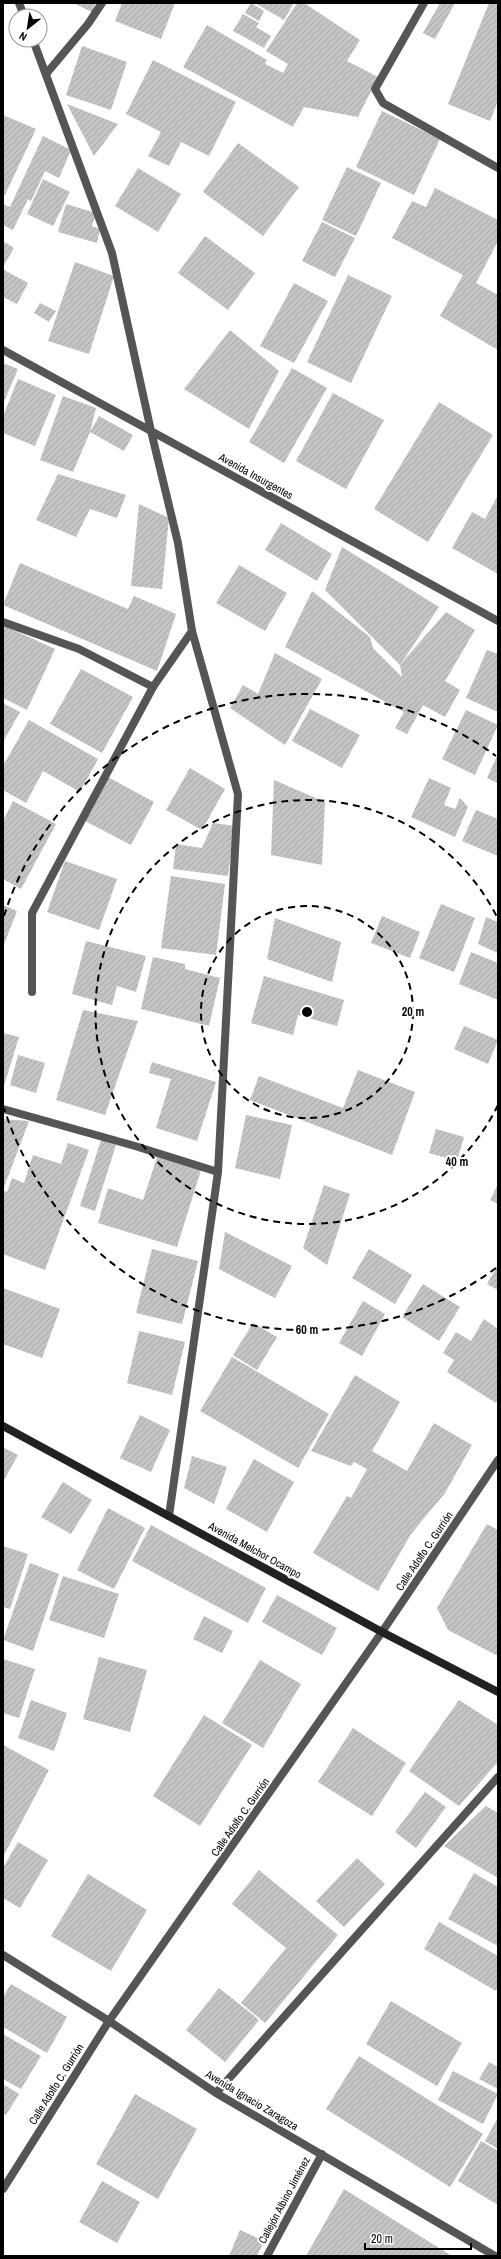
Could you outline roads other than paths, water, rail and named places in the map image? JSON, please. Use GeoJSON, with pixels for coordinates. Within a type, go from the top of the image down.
{"type":"FeatureCollection","features":[{"type":"Feature","properties":{"kind":"main road","name":"Avenida Melchor Ocampo"},"geometry":{"type":"LineString","coordinates":[[3,1426],[382,1632],[498,1692]]}},
{"type":"Feature","properties":{"kind":"street"},"geometry":{"type":"LineString","coordinates":[[46,74],[88,24],[102,3]]}},
{"type":"Feature","properties":{"kind":"street"},"geometry":{"type":"LineString","coordinates":[[424,3],[375,90],[383,103],[498,168]]}},
{"type":"Feature","properties":{"kind":"street"},"geometry":{"type":"LineString","coordinates":[[36,48],[60,117],[112,253],[151,431],[178,543],[192,632],[238,794],[218,1172],[169,1516]]}},
{"type":"Feature","properties":{"kind":"street","name":"Avenida Insurgentes"},"geometry":{"type":"LineString","coordinates":[[3,350],[498,621]]}},
{"type":"Feature","properties":{"kind":"street"},"geometry":{"type":"LineString","coordinates":[[3,622],[79,649],[153,687]]}},
{"type":"Feature","properties":{"kind":"street"},"geometry":{"type":"LineString","coordinates":[[32,992],[32,913],[153,687],[192,632]]}},
{"type":"Feature","properties":{"kind":"street"},"geometry":{"type":"LineString","coordinates":[[3,1109],[135,1146],[218,1172]]}},
{"type":"Feature","properties":{"kind":"street","name":"Calle Adolfo C. Gurrión"},"geometry":{"type":"LineString","coordinates":[[3,2189],[109,2021],[382,1632],[498,1460]]}},
{"type":"Feature","properties":{"kind":"street"},"geometry":{"type":"LineString","coordinates":[[216,2093],[498,1777]]}},
{"type":"Feature","properties":{"kind":"street","name":"Avenida Ignacio Zaragoza"},"geometry":{"type":"LineString","coordinates":[[3,1955],[109,2021],[216,2093],[495,2256]]}},
{"type":"Feature","properties":{"kind":"street","name":"Callejón Albino Jiménez"},"geometry":{"type":"LineString","coordinates":[[267,2256],[322,2154]]}}]}
